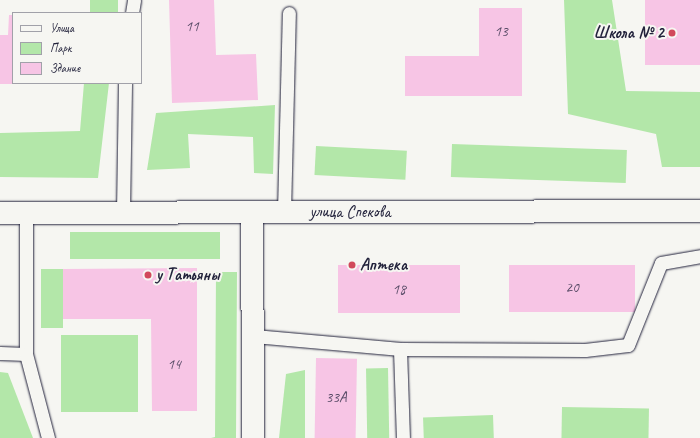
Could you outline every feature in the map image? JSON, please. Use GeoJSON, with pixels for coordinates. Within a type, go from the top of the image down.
{"type":"FeatureCollection","features":[{"type":"Feature","properties":{"kind":"main road","name":"улица Спекова"},"geometry":{"type":"LineString","coordinates":[[0,213],[700,211]]}},
{"type":"Feature","properties":{"kind":"main road"},"geometry":{"type":"LineString","coordinates":[[252,212],[254,336],[253,438]]}},
{"type":"Feature","properties":{"kind":"lane"},"geometry":{"type":"LineString","coordinates":[[132,12],[134,0]]}},
{"type":"Feature","properties":{"kind":"lane"},"geometry":{"type":"LineString","coordinates":[[284,212],[289,13]]}},
{"type":"Feature","properties":{"kind":"lane"},"geometry":{"type":"LineString","coordinates":[[123,212],[125,84]]}},
{"type":"Feature","properties":{"kind":"lane"},"geometry":{"type":"LineString","coordinates":[[26,213],[26,354],[48,438]]}},
{"type":"Feature","properties":{"kind":"lane"},"geometry":{"type":"LineString","coordinates":[[254,336],[400,349],[585,350],[628,345],[661,263],[700,256]]}},
{"type":"Feature","properties":{"kind":"lane"},"geometry":{"type":"LineString","coordinates":[[400,349],[403,438]]}},
{"type":"Feature","properties":{"kind":"lane"},"geometry":{"type":"LineString","coordinates":[[0,353],[26,354]]}},
{"type":"Feature","properties":{"kind":"green space"},"geometry":{"type":"Polygon","coordinates":[[[90,0],[118,0],[118,12],[90,12],[90,0]]]}},
{"type":"Feature","properties":{"kind":"green space"},"geometry":{"type":"Polygon","coordinates":[[[564,0],[612,0],[626,91],[700,92],[700,167],[662,167],[656,134],[568,114],[564,0]]]}},
{"type":"Feature","properties":{"kind":"green space"},"geometry":{"type":"Polygon","coordinates":[[[84,84],[109,84],[98,178],[0,177],[0,133],[80,131],[84,84]]]}},
{"type":"Feature","properties":{"kind":"green space"},"geometry":{"type":"Polygon","coordinates":[[[275,105],[273,174],[254,173],[253,137],[188,134],[190,168],[147,170],[156,113],[275,105]]]}},
{"type":"Feature","properties":{"kind":"green space"},"geometry":{"type":"Polygon","coordinates":[[[452,144],[627,150],[626,183],[451,177],[452,144]]]}},
{"type":"Feature","properties":{"kind":"green space"},"geometry":{"type":"Polygon","coordinates":[[[316,146],[407,151],[405,180],[314,175],[316,146]]]}},
{"type":"Feature","properties":{"kind":"green space"},"geometry":{"type":"Polygon","coordinates":[[[70,232],[220,232],[220,259],[70,259],[70,232]]]}},
{"type":"Feature","properties":{"kind":"green space"},"geometry":{"type":"Polygon","coordinates":[[[41,269],[63,269],[63,328],[41,328],[41,269]]]}},
{"type":"Feature","properties":{"kind":"green space"},"geometry":{"type":"Polygon","coordinates":[[[216,272],[237,272],[236,438],[211,438],[215,437],[216,272]]]}},
{"type":"Feature","properties":{"kind":"green space"},"geometry":{"type":"Polygon","coordinates":[[[61,335],[138,335],[138,412],[61,412],[61,335]]]}},
{"type":"Feature","properties":{"kind":"green space"},"geometry":{"type":"Polygon","coordinates":[[[366,368],[388,368],[389,438],[367,438],[366,368]]]}},
{"type":"Feature","properties":{"kind":"green space"},"geometry":{"type":"Polygon","coordinates":[[[305,370],[305,438],[279,438],[286,374],[305,370]]]}},
{"type":"Feature","properties":{"kind":"green space"},"geometry":{"type":"Polygon","coordinates":[[[0,372],[8,373],[33,438],[0,438],[0,372]]]}},
{"type":"Feature","properties":{"kind":"green space"},"geometry":{"type":"Polygon","coordinates":[[[562,407],[649,409],[648,438],[561,438],[562,407]]]}},
{"type":"Feature","properties":{"kind":"green space"},"geometry":{"type":"Polygon","coordinates":[[[493,415],[494,438],[424,438],[423,417],[493,415]]]}},
{"type":"Feature","properties":{"kind":"building"},"geometry":{"type":"Polygon","coordinates":[[[169,0],[214,0],[216,55],[256,54],[258,100],[172,103],[169,0]]]}},
{"type":"Feature","properties":{"kind":"building","name":"Школа № 2"},"geometry":{"type":"Polygon","coordinates":[[[645,0],[700,0],[700,65],[645,65],[645,0]]]}},
{"type":"Feature","properties":{"kind":"building"},"geometry":{"type":"Polygon","coordinates":[[[479,8],[522,8],[522,96],[405,96],[405,56],[479,56],[479,8]]]}},
{"type":"Feature","properties":{"kind":"building"},"geometry":{"type":"Polygon","coordinates":[[[9,15],[12,15],[12,84],[0,84],[0,35],[8,35],[9,15]]]}},
{"type":"Feature","properties":{"kind":"building"},"geometry":{"type":"Polygon","coordinates":[[[338,265],[460,265],[460,313],[338,313],[338,265]]]}},
{"type":"Feature","properties":{"kind":"building"},"geometry":{"type":"Polygon","coordinates":[[[509,265],[635,265],[635,312],[509,312],[509,265]]]}},
{"type":"Feature","properties":{"kind":"building"},"geometry":{"type":"Polygon","coordinates":[[[197,268],[197,411],[152,411],[151,319],[63,319],[63,269],[197,268]]]}},
{"type":"Feature","properties":{"kind":"building"},"geometry":{"type":"Polygon","coordinates":[[[316,358],[357,359],[356,438],[315,438],[316,358]]]}},
{"type":"Feature","properties":{"kind":"place","name":"Школа № 2"},"geometry":{"type":"Point","coordinates":[672,33]}},
{"type":"Feature","properties":{"kind":"place","name":"Аптека"},"geometry":{"type":"Point","coordinates":[352,265]}},
{"type":"Feature","properties":{"kind":"place","name":"у Татьяны"},"geometry":{"type":"Point","coordinates":[148,275]}}]}
